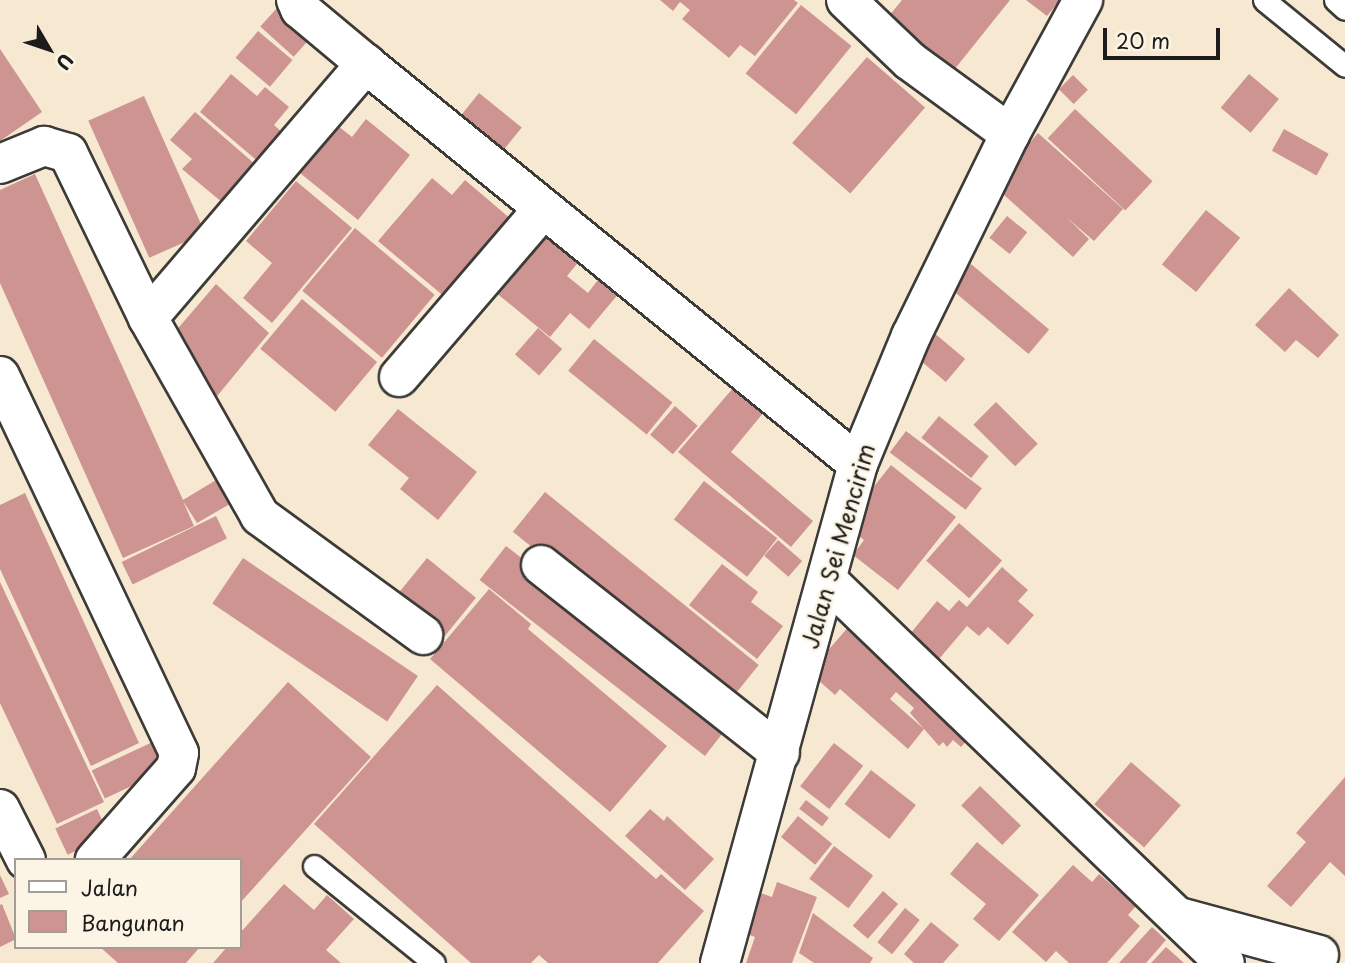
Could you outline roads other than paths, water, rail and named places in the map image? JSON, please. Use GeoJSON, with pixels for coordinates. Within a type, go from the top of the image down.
{"type":"FeatureCollection","features":[{"type":"Feature","properties":{"kind":"street"},"geometry":{"type":"LineString","coordinates":[[296,0],[300,9],[366,64],[858,464]]}},
{"type":"Feature","properties":{"kind":"street"},"geometry":{"type":"LineString","coordinates":[[846,0],[910,61],[1010,134]]}},
{"type":"Feature","properties":{"kind":"street","name":"Jalan Sei Mencirim"},"geometry":{"type":"LineString","coordinates":[[720,963],[858,464],[911,336],[1010,134],[1083,0]]}},
{"type":"Feature","properties":{"kind":"street"},"geometry":{"type":"LineString","coordinates":[[148,318],[366,64]]}},
{"type":"Feature","properties":{"kind":"street"},"geometry":{"type":"LineString","coordinates":[[0,164],[44,146],[68,153],[148,318],[260,516],[423,635]]}},
{"type":"Feature","properties":{"kind":"street"},"geometry":{"type":"LineString","coordinates":[[399,377],[543,209]]}},
{"type":"Feature","properties":{"kind":"street"},"geometry":{"type":"LineString","coordinates":[[0,376],[180,753],[176,768],[97,858]]}},
{"type":"Feature","properties":{"kind":"street"},"geometry":{"type":"LineString","coordinates":[[541,565],[780,752]]}},
{"type":"Feature","properties":{"kind":"street"},"geometry":{"type":"LineString","coordinates":[[827,580],[1225,963]]}},
{"type":"Feature","properties":{"kind":"street"},"geometry":{"type":"LineString","coordinates":[[0,808],[25,858]]}},
{"type":"Feature","properties":{"kind":"street"},"geometry":{"type":"LineString","coordinates":[[1177,916],[1319,955]]}},
{"type":"Feature","properties":{"kind":"lane"},"geometry":{"type":"LineString","coordinates":[[1265,0],[1345,66]]}},
{"type":"Feature","properties":{"kind":"lane"},"geometry":{"type":"LineString","coordinates":[[1335,0],[1345,9]]}},
{"type":"Feature","properties":{"kind":"lane"},"geometry":{"type":"LineString","coordinates":[[314,866],[434,963]]}}]}
